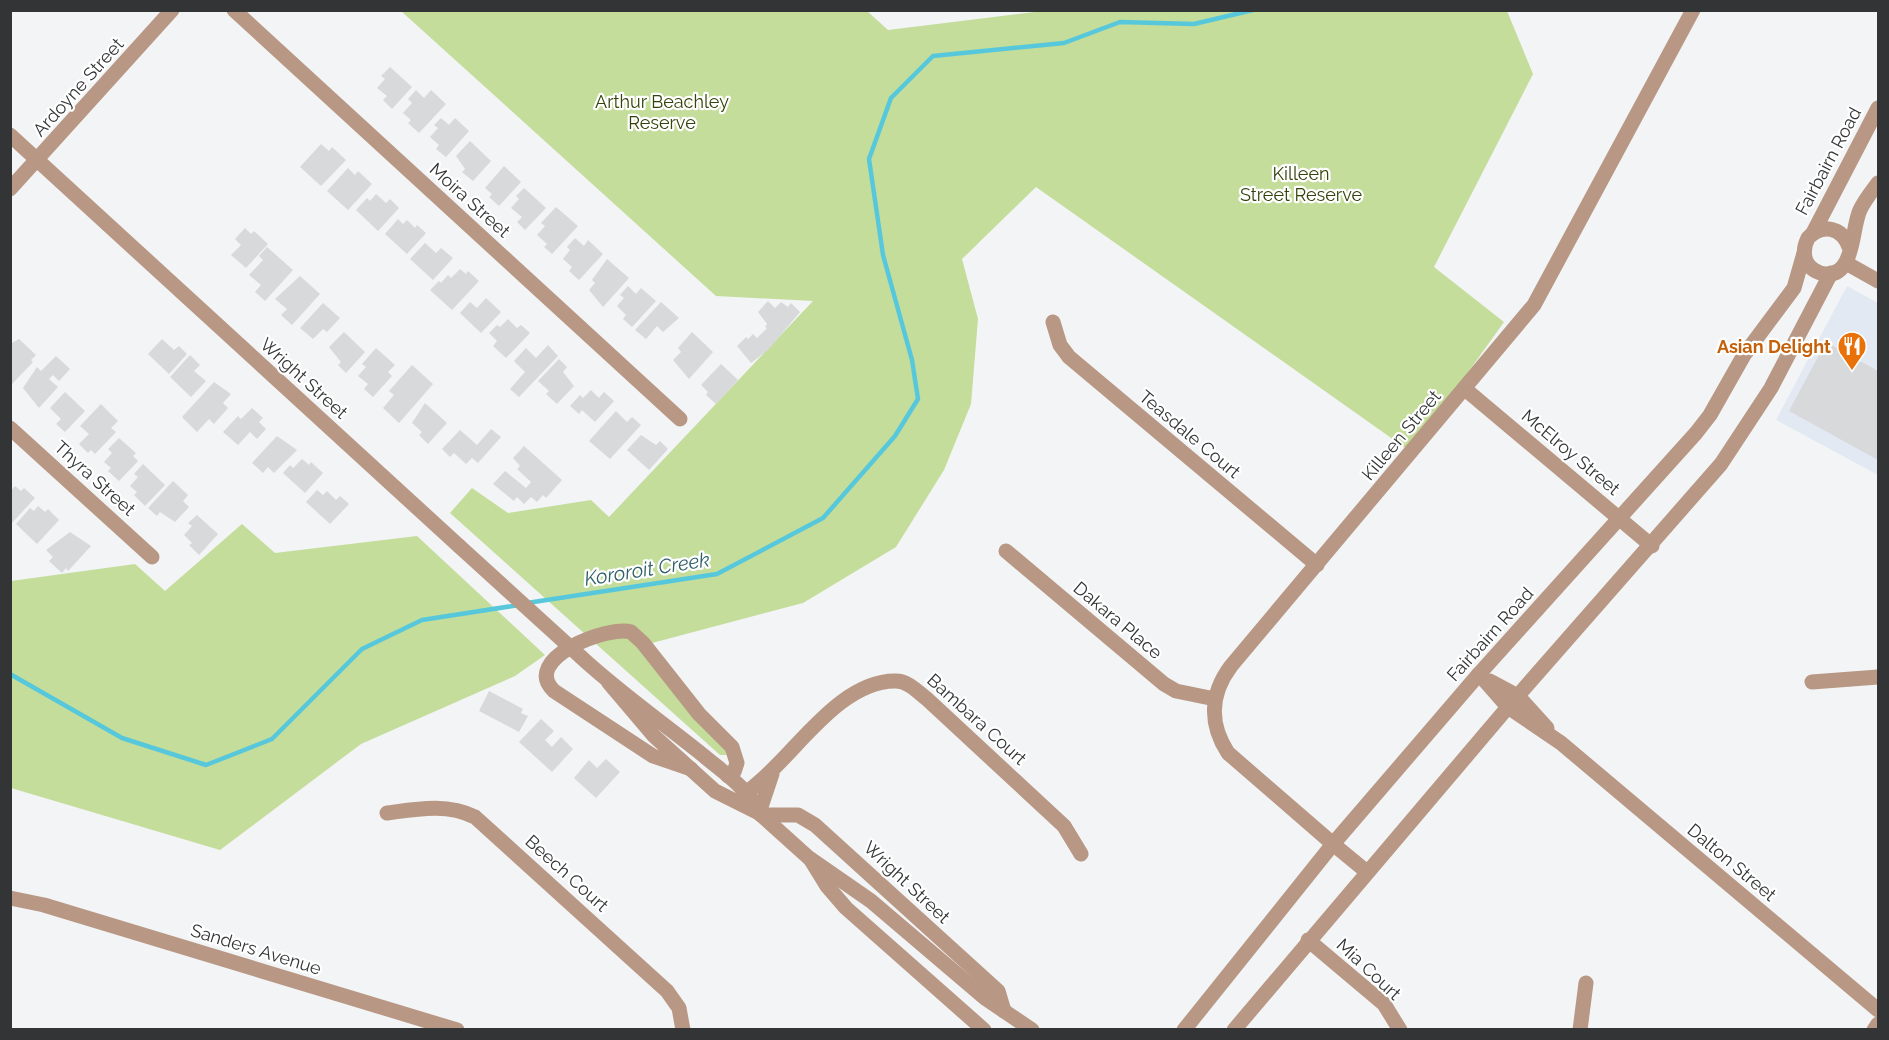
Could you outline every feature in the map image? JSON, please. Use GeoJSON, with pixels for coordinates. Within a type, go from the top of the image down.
{"type":"FeatureCollection","features":[{"type":"Feature","properties":{"kind":"street","name":"Ardoyne Street"},"geometry":{"type":"LineString","coordinates":[[10,189],[38,161],[172,10]]}},
{"type":"Feature","properties":{"kind":"street","name":"Moira Street"},"geometry":{"type":"LineString","coordinates":[[234,10],[680,419]]}},
{"type":"Feature","properties":{"kind":"street","name":"Killeen Street"},"geometry":{"type":"LineString","coordinates":[[1367,872],[1228,753],[1216,728],[1215,699],[1220,682],[1534,305],[1693,10]]}},
{"type":"Feature","properties":{"kind":"street","name":"Fairbairn Road"},"geometry":{"type":"LineString","coordinates":[[1813,233],[1878,108]]}},
{"type":"Feature","properties":{"kind":"street","name":"Wright Street"},"geometry":{"type":"LineString","coordinates":[[10,135],[609,683],[728,776],[742,797],[809,858],[852,886],[978,992],[1032,1029]]}},
{"type":"Feature","properties":{"kind":"street"},"geometry":{"type":"LineString","coordinates":[[1234,1029],[1513,702],[1652,546],[1721,464],[1752,419],[1831,273],[1846,263],[1859,211],[1878,183]]}},
{"type":"Feature","properties":{"kind":"street"},"geometry":{"type":"LineString","coordinates":[[1831,273],[1816,271],[1810,267],[1804,254],[1804,246],[1813,233],[1820,229],[1835,230],[1842,233],[1849,247]]}},
{"type":"Feature","properties":{"kind":"street","name":"Fairbairn Road"},"geometry":{"type":"LineString","coordinates":[[1184,1029],[1333,844],[1479,674],[1710,416],[1744,355],[1794,288],[1804,254]]}},
{"type":"Feature","properties":{"kind":"street"},"geometry":{"type":"LineString","coordinates":[[1846,263],[1878,280]]}},
{"type":"Feature","properties":{"kind":"street","name":"Teasdale Court"},"geometry":{"type":"LineString","coordinates":[[1053,322],[1060,345],[1069,357],[1317,565]]}},
{"type":"Feature","properties":{"kind":"street","name":"McElroy Street"},"geometry":{"type":"LineString","coordinates":[[1465,389],[1652,546]]}},
{"type":"Feature","properties":{"kind":"street","name":"Thyra Street"},"geometry":{"type":"LineString","coordinates":[[10,428],[152,557]]}},
{"type":"Feature","properties":{"kind":"street","name":"Dakara Place"},"geometry":{"type":"LineString","coordinates":[[1006,551],[1164,684],[1176,691],[1215,699]]}},
{"type":"Feature","properties":{"kind":"street","name":"Wright Street"},"geometry":{"type":"LineString","coordinates":[[691,769],[653,756],[554,691],[546,675],[551,661],[559,654],[609,632],[631,632],[643,643],[702,718],[732,747],[737,763],[734,772],[728,776]]}},
{"type":"Feature","properties":{"kind":"street","name":"Dalton Street"},"geometry":{"type":"LineString","coordinates":[[1479,674],[1878,1010]]}},
{"type":"Feature","properties":{"kind":"street"},"geometry":{"type":"LineString","coordinates":[[1812,682],[1878,677]]}},
{"type":"Feature","properties":{"kind":"street","name":"Bambara Court"},"geometry":{"type":"LineString","coordinates":[[742,797],[774,768],[828,711],[870,686],[895,681],[902,682],[927,699],[1065,826],[1081,854]]}},
{"type":"Feature","properties":{"kind":"street","name":"Wright Street"},"geometry":{"type":"LineString","coordinates":[[609,683],[654,736],[715,791],[742,797]]}},
{"type":"Feature","properties":{"kind":"street","name":"Bambara Court"},"geometry":{"type":"LineString","coordinates":[[760,814],[764,792],[774,768]]}},
{"type":"Feature","properties":{"kind":"street"},"geometry":{"type":"LineString","coordinates":[[691,769],[728,776]]}},
{"type":"Feature","properties":{"kind":"street","name":"Beech Court"},"geometry":{"type":"LineString","coordinates":[[387,813],[442,808],[465,812],[475,817],[667,991],[679,1008],[683,1029]]}},
{"type":"Feature","properties":{"kind":"street","name":"Wright Street"},"geometry":{"type":"LineString","coordinates":[[760,814],[798,815],[815,825],[998,990],[1004,1011]]}},
{"type":"Feature","properties":{"kind":"street","name":"Wright Street"},"geometry":{"type":"LineString","coordinates":[[809,858],[827,886],[846,908],[984,1029]]}},
{"type":"Feature","properties":{"kind":"street","name":"Sanders Avenue"},"geometry":{"type":"LineString","coordinates":[[10,891],[44,905]]}},
{"type":"Feature","properties":{"kind":"street","name":"Sanders Avenue"},"geometry":{"type":"LineString","coordinates":[[10,898],[44,905],[457,1029]]}},
{"type":"Feature","properties":{"kind":"street","name":"Mia Court"},"geometry":{"type":"LineString","coordinates":[[1308,940],[1384,1004],[1400,1029]]}},
{"type":"Feature","properties":{"kind":"street"},"geometry":{"type":"LineString","coordinates":[[1580,1029],[1586,983]]}},
{"type":"Feature","properties":{"kind":"street"},"geometry":{"type":"LineString","coordinates":[[1874,1029],[1878,1024]]}},
{"type":"Feature","properties":{"kind":"shaded area"},"geometry":{"type":"Polygon","coordinates":[[[1847,286],[1878,303],[1878,475],[1776,420],[1847,286]]]}},
{"type":"Feature","properties":{"kind":"green space"},"geometry":{"type":"Polygon","coordinates":[[[866,10],[888,30],[1051,10],[1507,11],[1533,74],[1434,267],[1504,322],[1411,452],[1036,187],[962,259],[978,319],[971,404],[944,470],[896,547],[803,603],[637,647],[726,750],[727,755],[720,755],[450,513],[472,488],[508,513],[591,500],[609,517],[813,301],[716,296],[401,11],[866,10]]]}},
{"type":"Feature","properties":{"kind":"green space"},"geometry":{"type":"Polygon","coordinates":[[[242,524],[275,553],[417,536],[545,655],[515,676],[361,744],[220,850],[11,788],[11,581],[135,564],[165,591],[242,524]]]}},
{"type":"Feature","properties":{"kind":"building"},"geometry":{"type":"Polygon","coordinates":[[[390,67],[412,87],[392,109],[383,100],[387,96],[377,88],[385,79],[381,76],[390,67]]]}},
{"type":"Feature","properties":{"kind":"building"},"geometry":{"type":"Polygon","coordinates":[[[416,90],[424,98],[431,90],[446,104],[419,133],[408,123],[411,120],[403,113],[412,103],[408,99],[416,90]]]}},
{"type":"Feature","properties":{"kind":"building"},"geometry":{"type":"Polygon","coordinates":[[[441,118],[449,125],[455,118],[469,131],[446,157],[436,149],[439,145],[430,137],[438,128],[434,125],[441,118]]]}},
{"type":"Feature","properties":{"kind":"building"},"geometry":{"type":"Polygon","coordinates":[[[470,141],[491,161],[473,181],[462,172],[465,169],[456,156],[470,141]]]}},
{"type":"Feature","properties":{"kind":"building"},"geometry":{"type":"Polygon","coordinates":[[[321,144],[329,151],[332,147],[346,160],[321,186],[300,167],[321,144]]]}},
{"type":"Feature","properties":{"kind":"building"},"geometry":{"type":"Polygon","coordinates":[[[504,166],[521,182],[499,206],[489,197],[492,194],[485,188],[504,166]]]}},
{"type":"Feature","properties":{"kind":"building"},"geometry":{"type":"Polygon","coordinates":[[[348,168],[355,175],[358,171],[372,184],[348,210],[327,191],[348,168]]]}},
{"type":"Feature","properties":{"kind":"building"},"geometry":{"type":"Polygon","coordinates":[[[524,188],[546,208],[525,230],[517,222],[522,217],[511,208],[519,199],[516,196],[524,188]]]}},
{"type":"Feature","properties":{"kind":"building"},"geometry":{"type":"Polygon","coordinates":[[[376,194],[386,203],[390,199],[399,208],[378,231],[356,210],[367,198],[370,201],[376,194]]]}},
{"type":"Feature","properties":{"kind":"building"},"geometry":{"type":"Polygon","coordinates":[[[556,207],[578,226],[552,254],[544,247],[547,244],[537,235],[545,226],[541,223],[556,207]]]}},
{"type":"Feature","properties":{"kind":"building"},"geometry":{"type":"Polygon","coordinates":[[[398,219],[403,224],[407,220],[415,228],[417,225],[426,233],[407,254],[385,234],[398,219]]]}},
{"type":"Feature","properties":{"kind":"building"},"geometry":{"type":"Polygon","coordinates":[[[245,228],[251,234],[254,231],[268,244],[246,268],[231,255],[241,245],[235,239],[245,228]]]}},
{"type":"Feature","properties":{"kind":"building"},"geometry":{"type":"Polygon","coordinates":[[[575,238],[584,246],[588,240],[603,254],[579,280],[569,271],[572,267],[563,259],[570,250],[567,247],[575,238]]]}},
{"type":"Feature","properties":{"kind":"building"},"geometry":{"type":"Polygon","coordinates":[[[425,243],[436,253],[441,248],[453,258],[433,280],[410,259],[425,243]]]}},
{"type":"Feature","properties":{"kind":"building"},"geometry":{"type":"Polygon","coordinates":[[[267,247],[293,270],[265,301],[255,292],[261,285],[249,275],[263,260],[259,256],[267,247]]]}},
{"type":"Feature","properties":{"kind":"building"},"geometry":{"type":"Polygon","coordinates":[[[607,259],[629,278],[603,307],[589,290],[595,283],[592,280],[607,259]]]}},
{"type":"Feature","properties":{"kind":"building"},"geometry":{"type":"Polygon","coordinates":[[[460,269],[466,274],[468,271],[479,281],[452,310],[430,290],[448,275],[451,278],[460,269]]]}},
{"type":"Feature","properties":{"kind":"building"},"geometry":{"type":"Polygon","coordinates":[[[300,276],[320,294],[292,325],[281,315],[287,309],[275,299],[300,276]]]}},
{"type":"Feature","properties":{"kind":"building"},"geometry":{"type":"Polygon","coordinates":[[[628,286],[636,294],[641,288],[656,301],[632,327],[623,319],[626,315],[617,306],[624,298],[620,295],[628,286]]]}},
{"type":"Feature","properties":{"kind":"building"},"geometry":{"type":"Polygon","coordinates":[[[486,298],[501,312],[481,333],[460,313],[470,302],[477,308],[486,298]]]}},
{"type":"Feature","properties":{"kind":"building"},"geometry":{"type":"Polygon","coordinates":[[[768,301],[775,308],[781,302],[788,307],[791,303],[800,312],[768,350],[751,363],[737,346],[753,334],[757,338],[767,328],[765,327],[767,324],[758,312],[768,301]]]}},
{"type":"Feature","properties":{"kind":"building"},"geometry":{"type":"Polygon","coordinates":[[[661,302],[679,318],[663,332],[657,326],[646,339],[635,330],[661,302]]]}},
{"type":"Feature","properties":{"kind":"building"},"geometry":{"type":"Polygon","coordinates":[[[323,303],[340,318],[327,332],[323,329],[313,339],[300,328],[323,303]]]}},
{"type":"Feature","properties":{"kind":"building"},"geometry":{"type":"Polygon","coordinates":[[[508,319],[517,328],[521,325],[530,333],[506,358],[493,346],[497,341],[489,333],[508,319]]]}},
{"type":"Feature","properties":{"kind":"building"},"geometry":{"type":"Polygon","coordinates":[[[344,332],[365,352],[346,373],[338,365],[341,362],[329,347],[344,332]]]}},
{"type":"Feature","properties":{"kind":"building"},"geometry":{"type":"Polygon","coordinates":[[[692,332],[713,352],[689,379],[673,360],[681,352],[678,348],[692,332]]]}},
{"type":"Feature","properties":{"kind":"building"},"geometry":{"type":"Polygon","coordinates":[[[19,339],[36,355],[31,360],[33,362],[12,384],[10,344],[19,339]]]}},
{"type":"Feature","properties":{"kind":"building"},"geometry":{"type":"Polygon","coordinates":[[[162,339],[174,350],[179,346],[187,354],[169,374],[148,354],[162,339]]]}},
{"type":"Feature","properties":{"kind":"building"},"geometry":{"type":"Polygon","coordinates":[[[1826,342],[1878,371],[1878,460],[1789,411],[1826,342]]]}},
{"type":"Feature","properties":{"kind":"building"},"geometry":{"type":"Polygon","coordinates":[[[548,345],[558,356],[519,397],[510,389],[525,372],[514,361],[526,348],[536,358],[548,345]]]}},
{"type":"Feature","properties":{"kind":"building"},"geometry":{"type":"Polygon","coordinates":[[[376,348],[395,365],[388,372],[392,376],[373,397],[364,389],[368,384],[358,376],[366,367],[362,364],[376,348]]]}},
{"type":"Feature","properties":{"kind":"building"},"geometry":{"type":"Polygon","coordinates":[[[190,355],[200,365],[194,371],[206,381],[191,397],[170,377],[190,355]]]}},
{"type":"Feature","properties":{"kind":"building"},"geometry":{"type":"Polygon","coordinates":[[[56,356],[70,369],[59,381],[53,375],[49,379],[58,387],[39,408],[23,388],[37,367],[41,371],[56,356]]]}},
{"type":"Feature","properties":{"kind":"building"},"geometry":{"type":"Polygon","coordinates":[[[559,359],[567,367],[563,372],[574,386],[557,404],[546,394],[549,391],[538,381],[559,359]]]}},
{"type":"Feature","properties":{"kind":"building"},"geometry":{"type":"Polygon","coordinates":[[[721,364],[738,380],[716,404],[706,395],[708,392],[701,385],[721,364]]]}},
{"type":"Feature","properties":{"kind":"building"},"geometry":{"type":"Polygon","coordinates":[[[412,365],[433,384],[399,423],[383,408],[394,395],[389,391],[412,365]]]}},
{"type":"Feature","properties":{"kind":"building"},"geometry":{"type":"Polygon","coordinates":[[[214,382],[231,394],[223,403],[228,408],[214,424],[209,419],[197,432],[182,417],[214,382]]]}},
{"type":"Feature","properties":{"kind":"building"},"geometry":{"type":"Polygon","coordinates":[[[591,390],[599,398],[604,392],[614,401],[595,422],[582,410],[579,414],[570,406],[580,395],[583,398],[591,390]]]}},
{"type":"Feature","properties":{"kind":"building"},"geometry":{"type":"Polygon","coordinates":[[[65,392],[85,411],[65,432],[56,424],[61,419],[50,408],[65,392]]]}},
{"type":"Feature","properties":{"kind":"building"},"geometry":{"type":"Polygon","coordinates":[[[425,403],[447,423],[428,444],[419,435],[422,432],[412,423],[425,403]]]}},
{"type":"Feature","properties":{"kind":"building"},"geometry":{"type":"Polygon","coordinates":[[[101,404],[118,421],[111,428],[116,432],[95,454],[91,450],[88,453],[79,444],[89,434],[80,426],[101,404]]]}},
{"type":"Feature","properties":{"kind":"building"},"geometry":{"type":"Polygon","coordinates":[[[252,408],[263,418],[259,422],[266,429],[257,439],[250,432],[238,445],[223,432],[238,416],[241,419],[252,408]]]}},
{"type":"Feature","properties":{"kind":"building"},"geometry":{"type":"Polygon","coordinates":[[[616,411],[627,422],[632,417],[641,425],[610,459],[589,441],[616,411]]]}},
{"type":"Feature","properties":{"kind":"building"},"geometry":{"type":"Polygon","coordinates":[[[491,429],[501,437],[478,463],[472,458],[466,464],[454,453],[450,457],[442,449],[460,430],[477,445],[491,429]]]}},
{"type":"Feature","properties":{"kind":"building"},"geometry":{"type":"Polygon","coordinates":[[[641,435],[656,445],[660,441],[668,449],[649,470],[627,450],[641,435]]]}},
{"type":"Feature","properties":{"kind":"building"},"geometry":{"type":"Polygon","coordinates":[[[277,436],[297,450],[274,473],[268,467],[263,473],[252,463],[277,436]]]}},
{"type":"Feature","properties":{"kind":"building"},"geometry":{"type":"Polygon","coordinates":[[[119,438],[136,453],[133,456],[138,461],[119,481],[108,471],[111,468],[104,462],[112,453],[108,449],[119,438]]]}},
{"type":"Feature","properties":{"kind":"building"},"geometry":{"type":"Polygon","coordinates":[[[524,446],[562,480],[546,498],[543,495],[537,502],[531,497],[524,504],[517,497],[514,501],[493,484],[505,471],[526,488],[531,482],[517,469],[520,466],[513,458],[524,446]]]}},
{"type":"Feature","properties":{"kind":"building"},"geometry":{"type":"Polygon","coordinates":[[[302,459],[309,465],[311,462],[323,473],[305,493],[283,473],[290,465],[293,468],[302,459]]]}},
{"type":"Feature","properties":{"kind":"building"},"geometry":{"type":"Polygon","coordinates":[[[143,464],[165,485],[145,506],[134,495],[137,492],[130,486],[138,477],[134,474],[143,464]]]}},
{"type":"Feature","properties":{"kind":"building"},"geometry":{"type":"Polygon","coordinates":[[[173,481],[188,495],[183,501],[189,507],[175,522],[160,512],[157,516],[148,508],[173,481]]]}},
{"type":"Feature","properties":{"kind":"building"},"geometry":{"type":"Polygon","coordinates":[[[15,486],[21,491],[24,488],[35,498],[10,525],[10,492],[15,486]]]}},
{"type":"Feature","properties":{"kind":"building"},"geometry":{"type":"Polygon","coordinates":[[[317,490],[323,495],[327,491],[336,500],[340,496],[349,504],[330,524],[306,502],[317,490]]]}},
{"type":"Feature","properties":{"kind":"building"},"geometry":{"type":"Polygon","coordinates":[[[38,506],[45,512],[48,509],[59,520],[37,544],[16,524],[30,508],[34,511],[38,506]]]}},
{"type":"Feature","properties":{"kind":"building"},"geometry":{"type":"Polygon","coordinates":[[[197,515],[218,534],[199,555],[189,545],[192,543],[184,535],[192,526],[188,523],[197,515]]]}},
{"type":"Feature","properties":{"kind":"building"},"geometry":{"type":"Polygon","coordinates":[[[70,532],[91,546],[68,571],[66,568],[62,573],[49,561],[53,557],[46,550],[70,532]]]}},
{"type":"Feature","properties":{"kind":"building"},"geometry":{"type":"Polygon","coordinates":[[[489,691],[523,709],[521,713],[528,716],[519,732],[479,711],[489,691]]]}},
{"type":"Feature","properties":{"kind":"building"},"geometry":{"type":"Polygon","coordinates":[[[541,719],[554,731],[545,740],[552,747],[561,737],[573,749],[552,772],[519,742],[541,719]]]}},
{"type":"Feature","properties":{"kind":"building"},"geometry":{"type":"Polygon","coordinates":[[[606,759],[620,772],[596,798],[574,778],[589,760],[597,768],[606,759]]]}},
{"type":"Feature","properties":{"kind":"waterway","name":"Kororoit Creek"},"geometry":{"type":"LineString","coordinates":[[527,603],[717,574],[823,518],[895,436],[918,399],[912,360],[883,255],[869,159],[891,98],[933,56],[1064,43],[1120,22],[1194,24],[1253,10]]}},
{"type":"Feature","properties":{"kind":"waterway","name":"Kororoit Creek"},"geometry":{"type":"LineString","coordinates":[[10,674],[122,738],[206,765],[272,739],[362,649],[422,620],[519,605]]}},
{"type":"Feature","properties":{"kind":"place","name":"Asian Delight"},"geometry":{"type":"Point","coordinates":[1852,372]}},
{"type":"Feature","properties":{"kind":"park label","name":"Arthur Beachley Reserve"},"geometry":{"type":"Point","coordinates":[662,111]}},
{"type":"Feature","properties":{"kind":"park label","name":"Killeen Street Reserve"},"geometry":{"type":"Point","coordinates":[1301,183]}}]}
